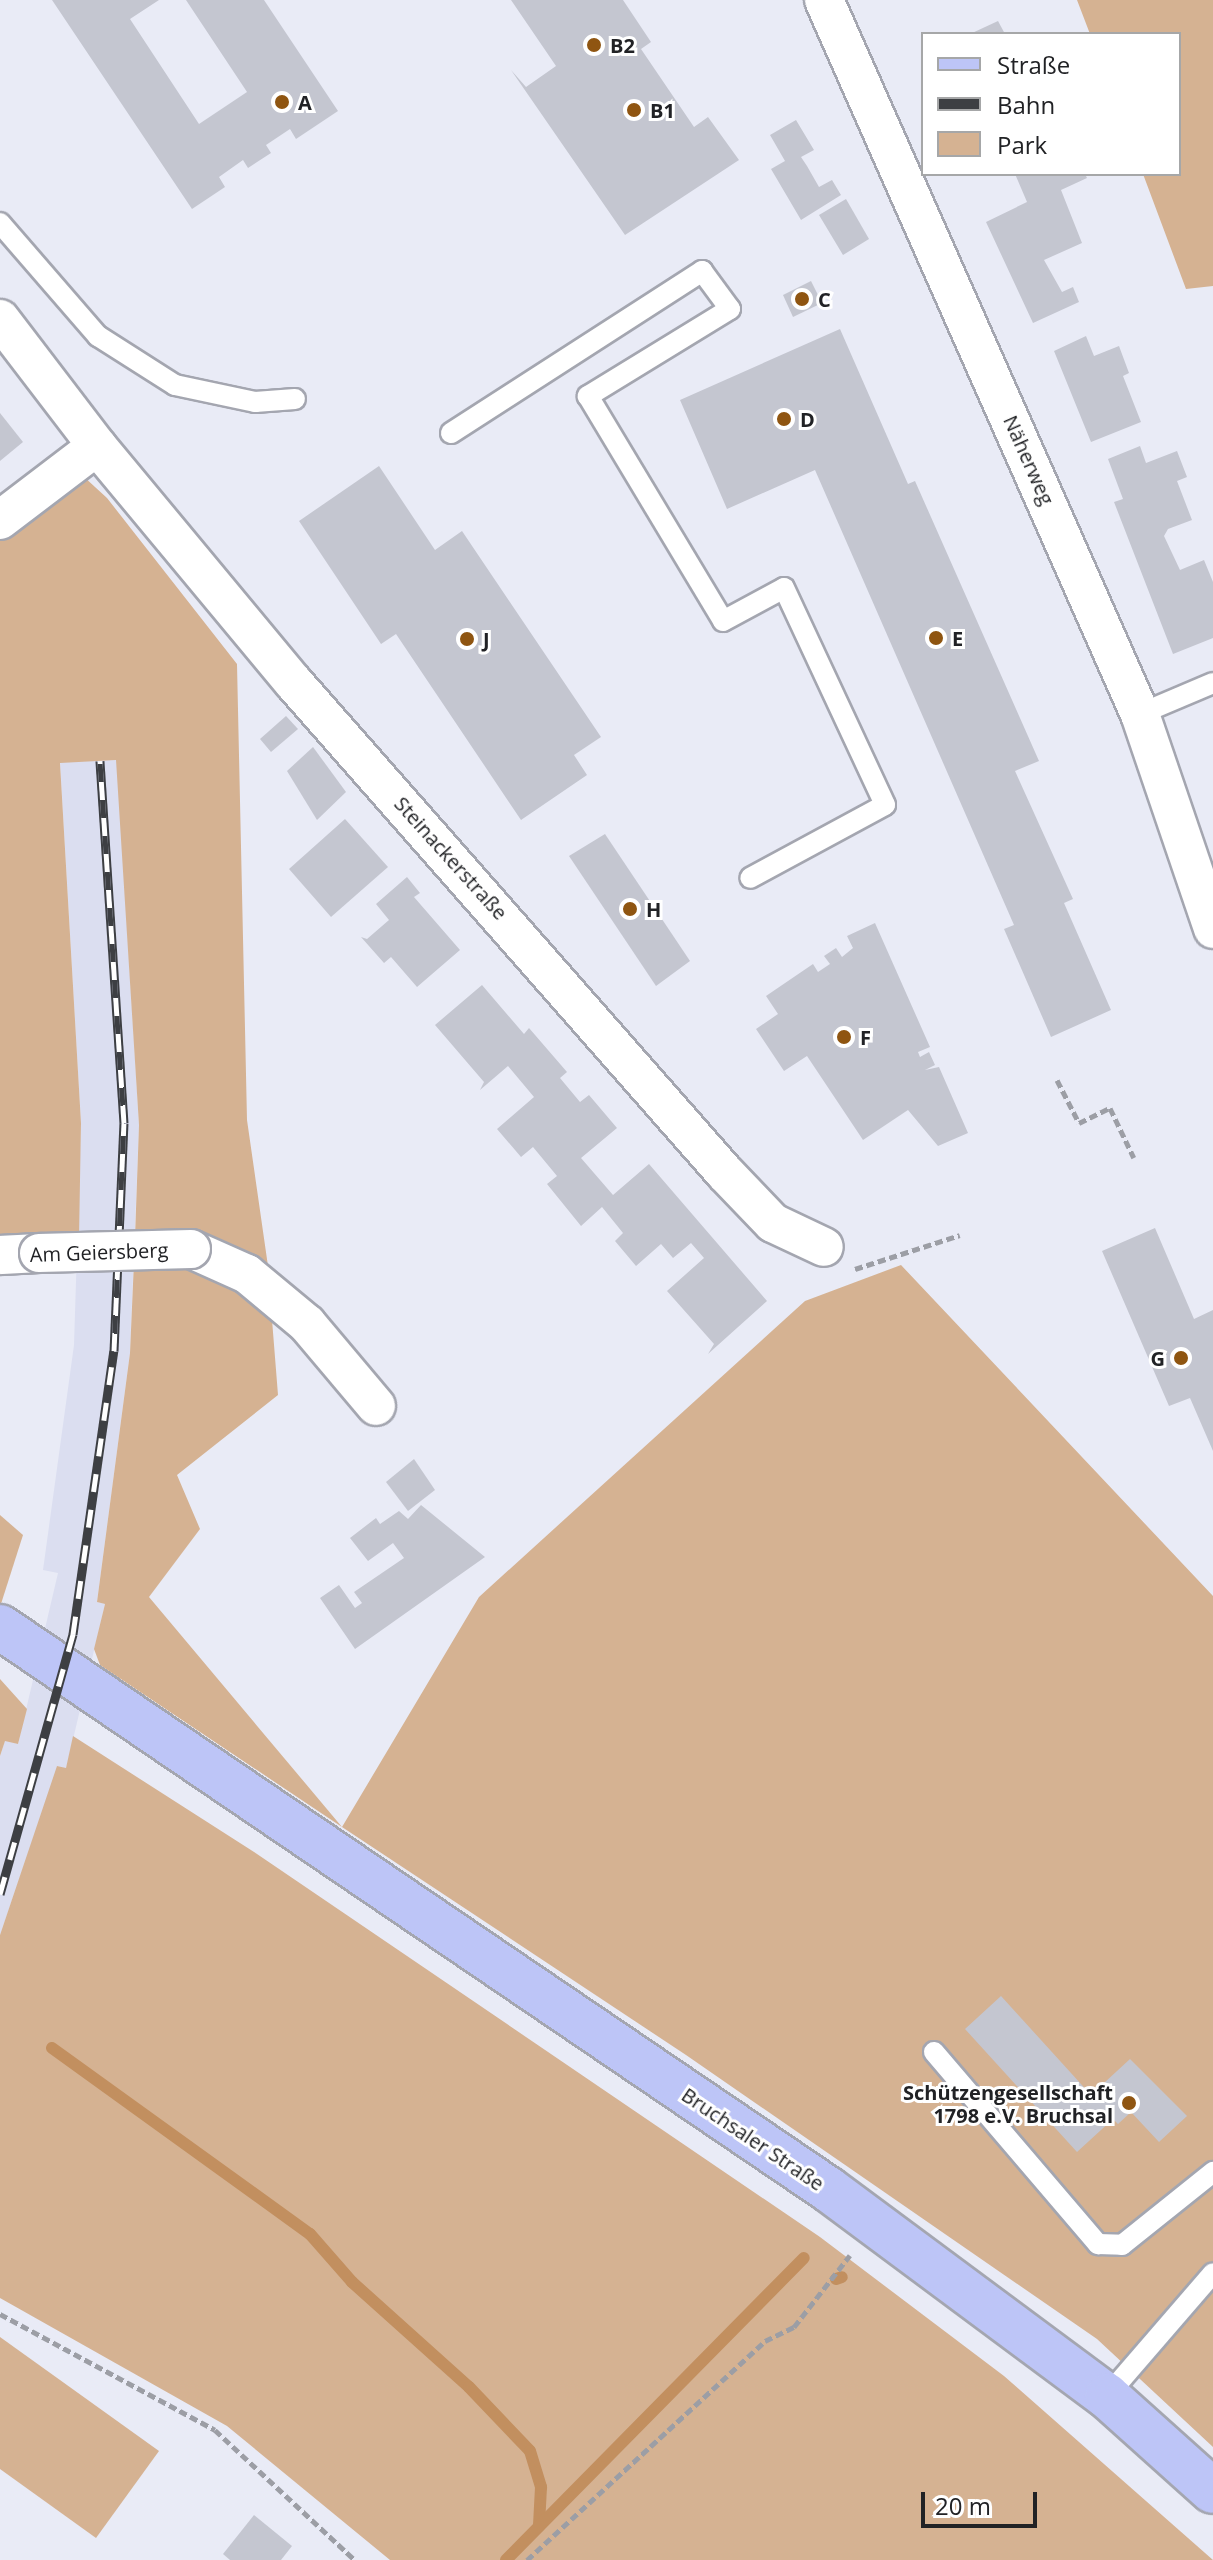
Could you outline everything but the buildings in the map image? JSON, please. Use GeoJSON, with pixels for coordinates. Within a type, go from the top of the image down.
{"type":"FeatureCollection","features":[{"type":"Feature","properties":{"kind":"main road","name":"Bruchsaler Straße"},"geometry":{"type":"LineString","coordinates":[[0,1627],[273,1816],[828,2189],[1107,2396],[1213,2491]]}},
{"type":"Feature","properties":{"kind":"street","name":"Näherweg"},"geometry":{"type":"LineString","coordinates":[[824,0],[1140,714],[1213,929]]}},
{"type":"Feature","properties":{"kind":"street","name":"Steinackerstraße"},"geometry":{"type":"LineString","coordinates":[[0,319],[97,446],[294,683],[725,1173],[773,1223],[824,1247]]}},
{"type":"Feature","properties":{"kind":"street"},"geometry":{"type":"LineString","coordinates":[[0,520],[97,446]]}},
{"type":"Feature","properties":{"kind":"street","name":"Am Geiersberg"},"geometry":{"type":"LineString","coordinates":[[0,1255],[191,1249],[247,1274],[307,1324],[376,1406]]}},
{"type":"Feature","properties":{"kind":"lane"},"geometry":{"type":"LineString","coordinates":[[0,223],[98,336],[175,385],[255,402],[295,399]]}},
{"type":"Feature","properties":{"kind":"lane"},"geometry":{"type":"LineString","coordinates":[[451,433],[702,271],[730,309],[588,396],[723,621],[784,588],[885,805],[750,878]]}},
{"type":"Feature","properties":{"kind":"lane"},"geometry":{"type":"LineString","coordinates":[[1140,714],[1213,683]]}},
{"type":"Feature","properties":{"kind":"lane"},"geometry":{"type":"LineString","coordinates":[[934,2052],[1098,2244],[1122,2245],[1213,2172]]}},
{"type":"Feature","properties":{"kind":"lane"},"geometry":{"type":"LineString","coordinates":[[1107,2396],[1213,2273]]}},
{"type":"Feature","properties":{"kind":"path"},"geometry":{"type":"LineString","coordinates":[[1057,1080],[1079,1123],[1110,1108],[1134,1158]]}},
{"type":"Feature","properties":{"kind":"path"},"geometry":{"type":"LineString","coordinates":[[824,1247],[846,1272],[960,1235]]}},
{"type":"Feature","properties":{"kind":"path"},"geometry":{"type":"LineString","coordinates":[[527,2560],[765,2341],[794,2327],[860,2244]]}},
{"type":"Feature","properties":{"kind":"path"},"geometry":{"type":"LineString","coordinates":[[0,2314],[215,2430],[355,2560]]}},
{"type":"Feature","properties":{"kind":"shaded area"},"geometry":{"type":"Polygon","coordinates":[[[117,760],[139,1125],[130,1353],[97,1602],[105,1604],[66,1769],[58,1766],[0,1935],[0,1756],[5,1740],[18,1744],[58,1573],[43,1570],[74,1345],[81,1123],[60,762],[117,760]]]}},
{"type":"Feature","properties":{"kind":"green space"},"geometry":{"type":"Polygon","coordinates":[[[1077,0],[1213,0],[1213,286],[1186,289],[1144,176],[1181,176],[1181,32],[1089,32],[1077,0]]]}},
{"type":"Feature","properties":{"kind":"green space"},"geometry":{"type":"Polygon","coordinates":[[[83,476],[107,498],[237,664],[247,1120],[269,1273],[135,1237],[139,1125],[116,760],[60,763],[81,1123],[79,1238],[0,1237],[0,541],[83,476]]]}},
{"type":"Feature","properties":{"kind":"green space"},"geometry":{"type":"Polygon","coordinates":[[[188,1260],[271,1307],[278,1395],[177,1475],[200,1529],[149,1597],[342,1827],[100,1665],[94,1649],[105,1604],[97,1602],[130,1353],[134,1261],[188,1260]]]}},
{"type":"Feature","properties":{"kind":"green space"},"geometry":{"type":"Polygon","coordinates":[[[901,1265],[1213,1596],[1213,2447],[1097,2339],[686,2055],[342,1827],[479,1597],[805,1301],[901,1265]]]}},
{"type":"Feature","properties":{"kind":"green space"},"geometry":{"type":"Polygon","coordinates":[[[0,1515],[23,1535],[0,1607],[0,1515]]]}},
{"type":"Feature","properties":{"kind":"green space"},"geometry":{"type":"Polygon","coordinates":[[[0,1679],[27,1709],[18,1744],[5,1741],[0,1756],[0,1679]]]}},
{"type":"Feature","properties":{"kind":"green space"},"geometry":{"type":"Polygon","coordinates":[[[73,1736],[257,1854],[820,2237],[1004,2376],[1213,2560],[390,2560],[227,2426],[0,2298],[0,1935],[57,1766],[66,1768],[73,1736]]]}},
{"type":"Feature","properties":{"kind":"green space"},"geometry":{"type":"Polygon","coordinates":[[[0,2337],[159,2451],[96,2538],[0,2469],[0,2337]]]}},
{"type":"Feature","properties":{"kind":"waterway"},"geometry":{"type":"LineString","coordinates":[[52,2048],[310,2234],[352,2282],[469,2387],[530,2451],[541,2487],[539,2526]]}},
{"type":"Feature","properties":{"kind":"waterway"},"geometry":{"type":"LineString","coordinates":[[506,2560],[804,2258]]}},
{"type":"Feature","properties":{"kind":"waterway"},"geometry":{"type":"LineString","coordinates":[[836,2279],[842,2277]]}},
{"type":"Feature","properties":{"kind":"railway"},"geometry":{"type":"LineString","coordinates":[[0,1894],[73,1634],[114,1351],[124,1123],[100,761]]}},
{"type":"Feature","properties":{"kind":"place","name":"B2"},"geometry":{"type":"Point","coordinates":[594,45]}},
{"type":"Feature","properties":{"kind":"place","name":"A"},"geometry":{"type":"Point","coordinates":[282,102]}},
{"type":"Feature","properties":{"kind":"place","name":"B1"},"geometry":{"type":"Point","coordinates":[634,110]}},
{"type":"Feature","properties":{"kind":"place","name":"C"},"geometry":{"type":"Point","coordinates":[802,299]}},
{"type":"Feature","properties":{"kind":"place","name":"D"},"geometry":{"type":"Point","coordinates":[784,419]}},
{"type":"Feature","properties":{"kind":"place","name":"E"},"geometry":{"type":"Point","coordinates":[936,638]}},
{"type":"Feature","properties":{"kind":"place","name":"J"},"geometry":{"type":"Point","coordinates":[467,639]}},
{"type":"Feature","properties":{"kind":"place","name":"H"},"geometry":{"type":"Point","coordinates":[630,909]}},
{"type":"Feature","properties":{"kind":"place","name":"F"},"geometry":{"type":"Point","coordinates":[844,1037]}},
{"type":"Feature","properties":{"kind":"place","name":"G"},"geometry":{"type":"Point","coordinates":[1181,1358]}},
{"type":"Feature","properties":{"kind":"place","name":"Schützengesellschaft 1798 e.V. Bruchsal"},"geometry":{"type":"Point","coordinates":[1129,2103]}}]}
